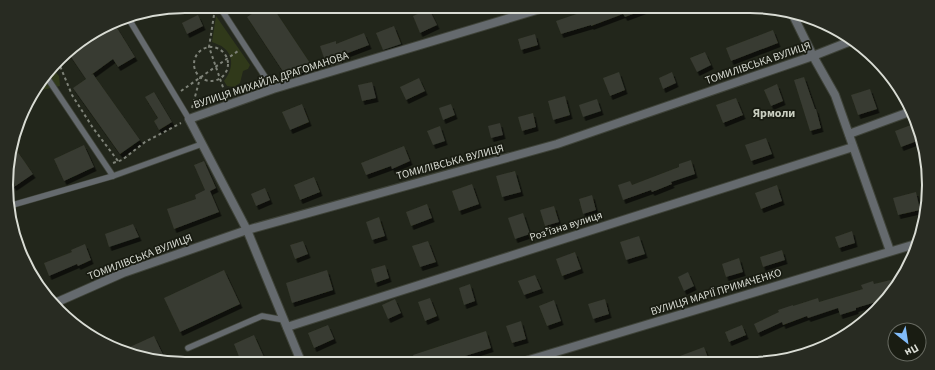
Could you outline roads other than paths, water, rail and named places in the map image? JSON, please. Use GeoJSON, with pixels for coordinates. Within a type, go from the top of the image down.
{"type":"FeatureCollection","features":[{"type":"Feature","properties":{"kind":"street","name":"ВУЛИЦЯ МИХАЙЛА ДРАГОМАНОВА"},"geometry":{"type":"LineString","coordinates":[[299,357],[246,230],[189,119],[273,89],[527,13]]}},
{"type":"Feature","properties":{"kind":"street"},"geometry":{"type":"LineString","coordinates":[[795,19],[813,56],[835,95],[890,251]]}},
{"type":"Feature","properties":{"kind":"street","name":"ТОМИЛІВСЬКА ВУЛИЦЯ"},"geometry":{"type":"LineString","coordinates":[[59,301],[123,273],[246,230],[557,144],[813,56],[847,43]]}},
{"type":"Feature","properties":{"kind":"street"},"geometry":{"type":"LineString","coordinates":[[849,134],[906,113]]}},
{"type":"Feature","properties":{"kind":"street","name":"Розʼїзна вулиця"},"geometry":{"type":"LineString","coordinates":[[286,323],[853,147]]}},
{"type":"Feature","properties":{"kind":"street","name":"ВУЛИЦЯ МАРІЇ ПРИМАЧЕНКО"},"geometry":{"type":"LineString","coordinates":[[539,357],[911,245]]}},
{"type":"Feature","properties":{"kind":"lane"},"geometry":{"type":"LineString","coordinates":[[224,13],[273,89]]}},
{"type":"Feature","properties":{"kind":"lane"},"geometry":{"type":"LineString","coordinates":[[131,22],[189,119]]}},
{"type":"Feature","properties":{"kind":"lane"},"geometry":{"type":"LineString","coordinates":[[49,80],[113,176]]}},
{"type":"Feature","properties":{"kind":"lane"},"geometry":{"type":"LineString","coordinates":[[14,205],[113,176],[202,144]]}},
{"type":"Feature","properties":{"kind":"lane"},"geometry":{"type":"LineString","coordinates":[[188,348],[262,316],[286,323]]}},
{"type":"Feature","properties":{"kind":"district","name":"Ярмоли"},"geometry":{"type":"Point","coordinates":[774,113]}}]}
